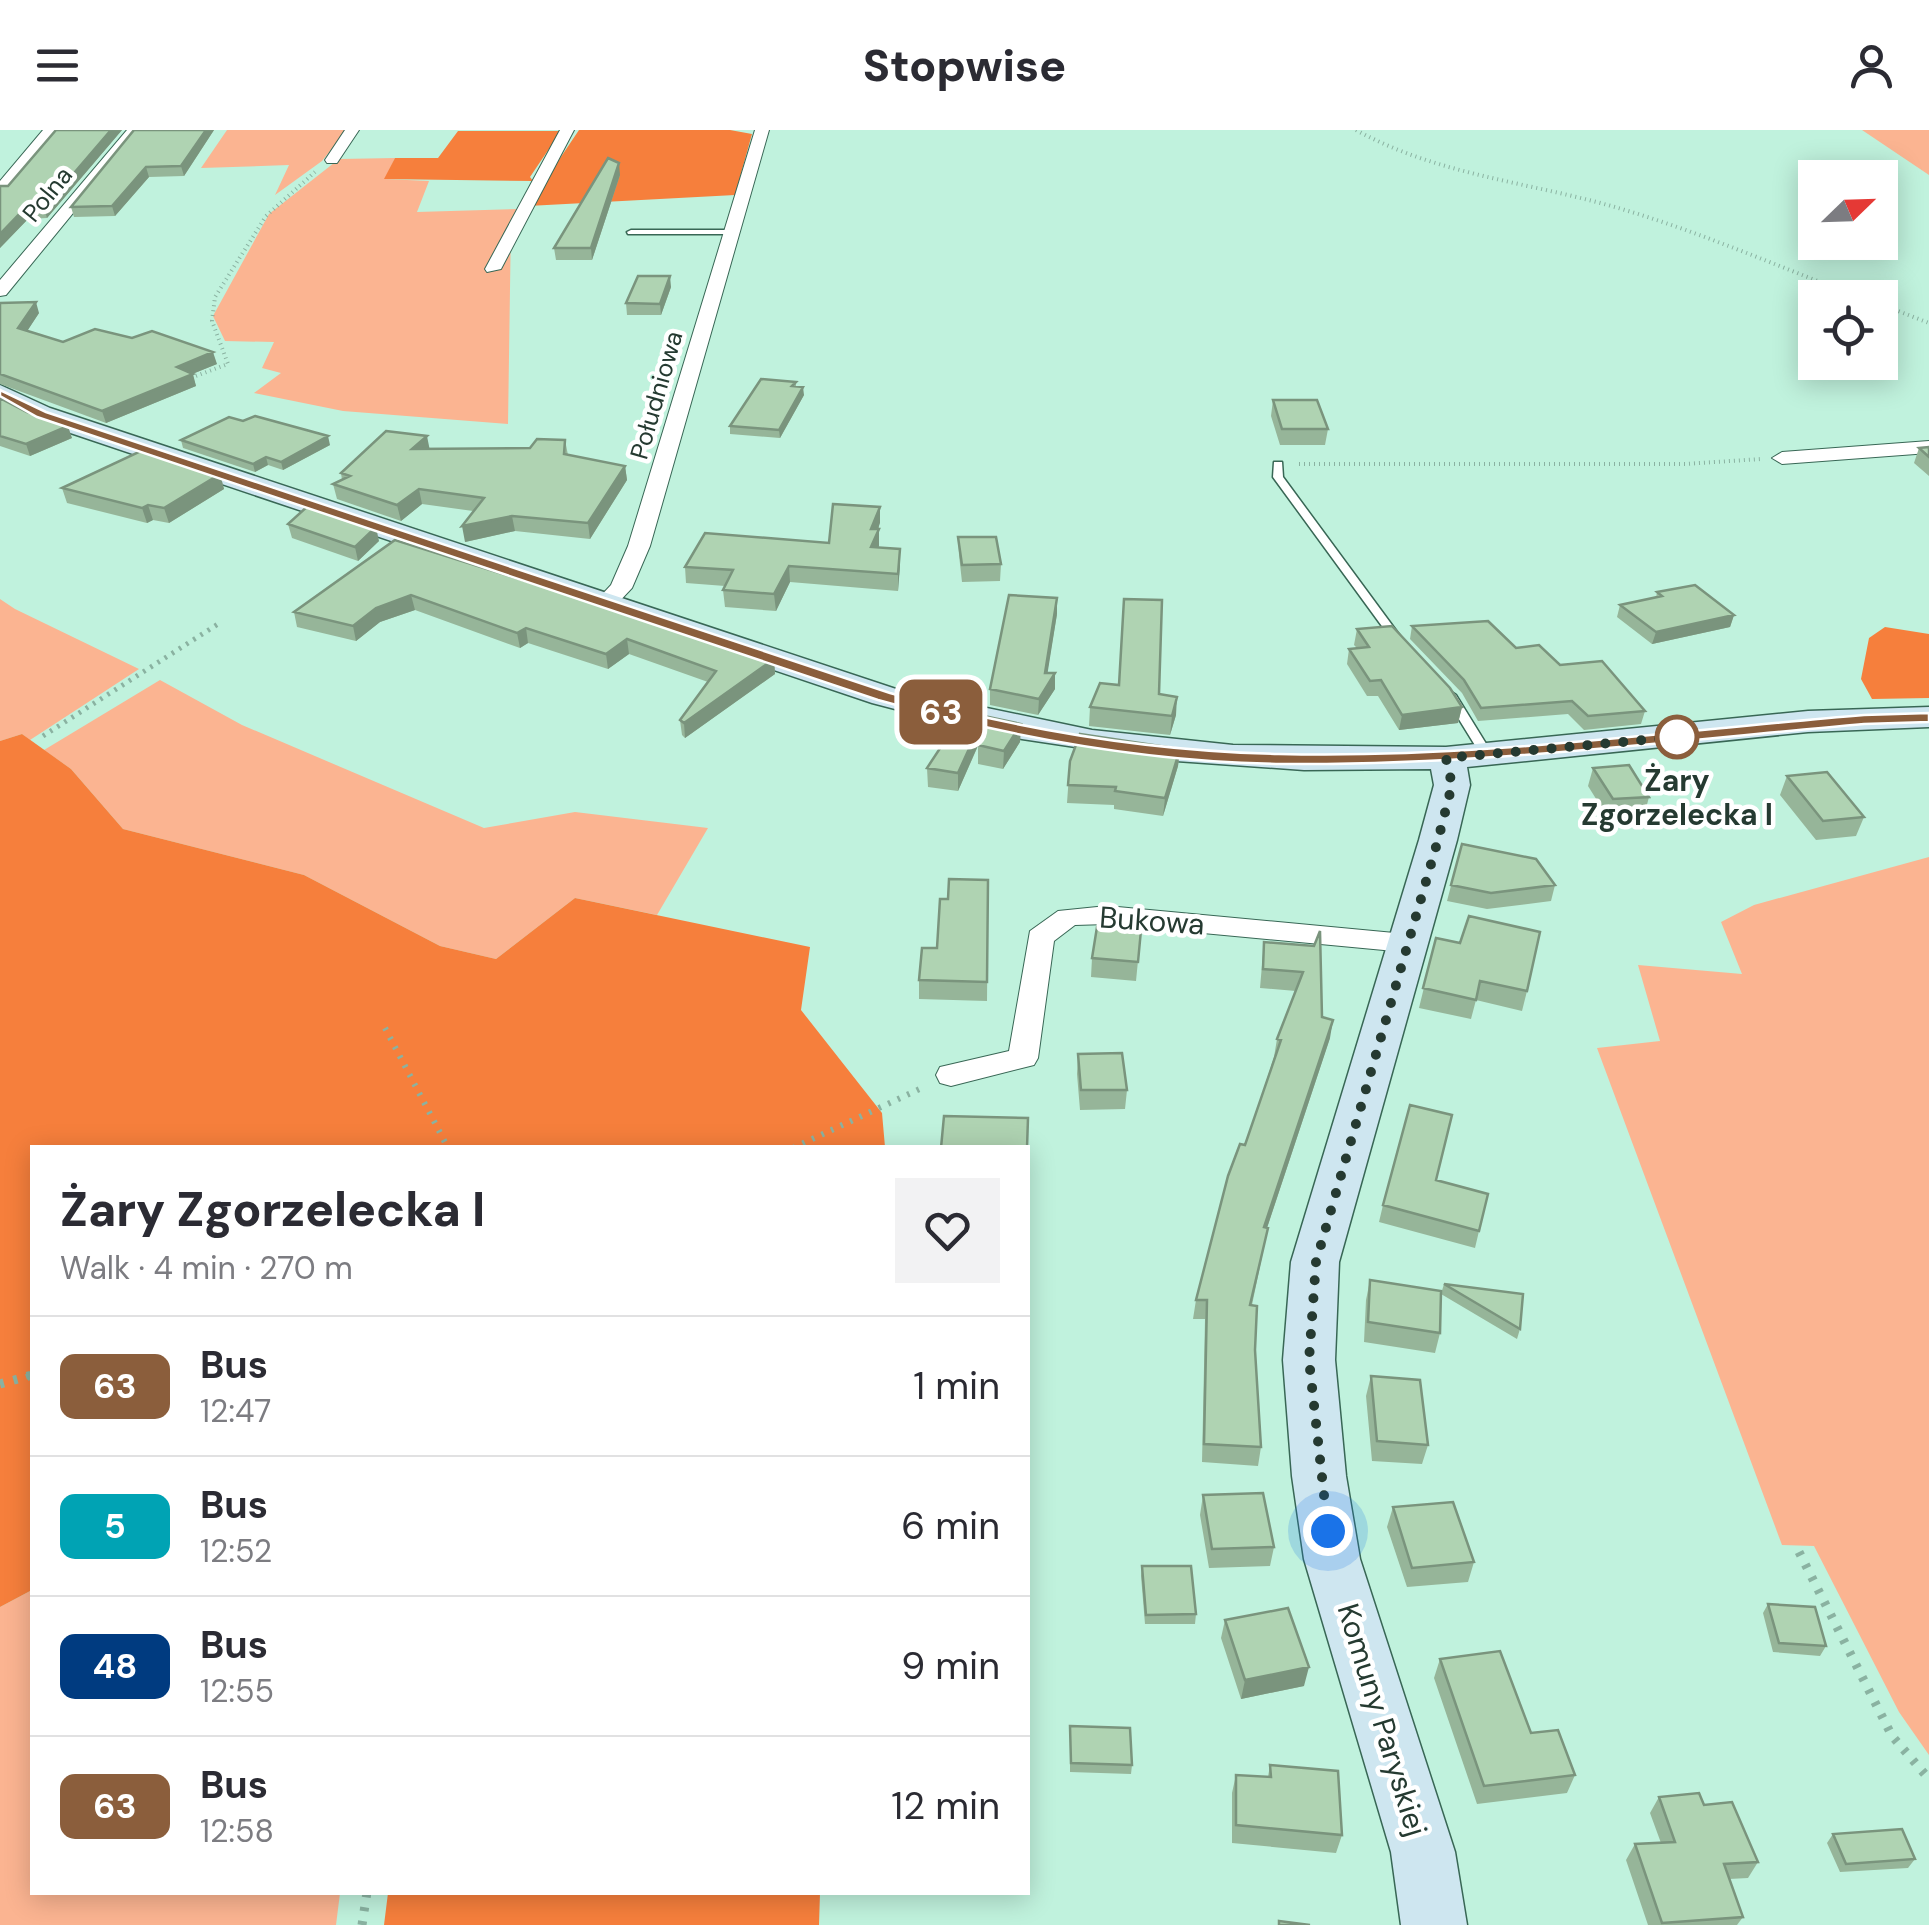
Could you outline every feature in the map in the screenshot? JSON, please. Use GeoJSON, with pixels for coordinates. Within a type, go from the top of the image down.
{"type":"FeatureCollection","features":[{"type":"Feature","properties":{"kind":"street"},"geometry":{"type":"LineString","coordinates":[[0,192],[50,130]]}},
{"type":"Feature","properties":{"kind":"street","name":"Polna"},"geometry":{"type":"LineString","coordinates":[[0,291],[134,130]]}},
{"type":"Feature","properties":{"kind":"street"},"geometry":{"type":"LineString","coordinates":[[332,160],[352,130]]}},
{"type":"Feature","properties":{"kind":"street"},"geometry":{"type":"LineString","coordinates":[[493,269],[567,130]]}},
{"type":"Feature","properties":{"kind":"street","name":"Południowa"},"geometry":{"type":"LineString","coordinates":[[607,601],[621,588],[639,546],[762,130]]}},
{"type":"Feature","properties":{"kind":"street"},"geometry":{"type":"LineString","coordinates":[[0,393],[42,414],[607,601],[777,662],[962,718],[1178,752],[1278,759],[1467,756],[1822,723],[1929,718]]}},
{"type":"Feature","properties":{"kind":"street"},"geometry":{"type":"LineString","coordinates":[[1782,458],[1929,447]]}},
{"type":"Feature","properties":{"kind":"street","name":"Komuny Paryskiej"},"geometry":{"type":"LineString","coordinates":[[1434,1925],[1423,1852],[1332,1559],[1319,1476],[1309,1360],[1316,1262],[1452,785],[1467,756]]}},
{"type":"Feature","properties":{"kind":"street","name":"Bukowa"},"geometry":{"type":"LineString","coordinates":[[951,1075],[1023,1058],[1040,937],[1068,917],[1108,915],[1405,943]]}},
{"type":"Feature","properties":{"kind":"lane"},"geometry":{"type":"LineString","coordinates":[[631,232],[729,232]]}},
{"type":"Feature","properties":{"kind":"lane"},"geometry":{"type":"LineString","coordinates":[[1278,464],[1278,476],[1299,508],[1411,656]]}},
{"type":"Feature","properties":{"kind":"lane"},"geometry":{"type":"LineString","coordinates":[[1444,690],[1454,699],[1467,756]]}},
{"type":"Feature","properties":{"kind":"path"},"geometry":{"type":"LineString","coordinates":[[1356,130],[1406,154],[1607,205],[1813,280]]}},
{"type":"Feature","properties":{"kind":"path"},"geometry":{"type":"LineString","coordinates":[[196,376],[228,364],[228,351],[216,332],[211,308],[254,226],[279,199],[332,160]]}},
{"type":"Feature","properties":{"kind":"path"},"geometry":{"type":"LineString","coordinates":[[1898,311],[1929,323]]}},
{"type":"Feature","properties":{"kind":"path"},"geometry":{"type":"LineString","coordinates":[[1278,464],[1650,464],[1782,458]]}},
{"type":"Feature","properties":{"kind":"path"},"geometry":{"type":"LineString","coordinates":[[43,736],[218,624]]}},
{"type":"Feature","properties":{"kind":"path"},"geometry":{"type":"LineString","coordinates":[[385,1028],[446,1145]]}},
{"type":"Feature","properties":{"kind":"path"},"geometry":{"type":"LineString","coordinates":[[800,1145],[951,1075]]}},
{"type":"Feature","properties":{"kind":"path"},"geometry":{"type":"LineString","coordinates":[[0,1384],[30,1376]]}},
{"type":"Feature","properties":{"kind":"path"},"geometry":{"type":"LineString","coordinates":[[1799,1552],[1892,1736],[1929,1779]]}},
{"type":"Feature","properties":{"kind":"path"},"geometry":{"type":"LineString","coordinates":[[362,1925],[367,1895]]}},
{"type":"Feature","properties":{"kind":"shaded area"},"geometry":{"type":"Polygon","coordinates":[[[227,130],[347,130],[322,161],[275,195],[289,165],[201,168],[227,130]]]}},
{"type":"Feature","properties":{"kind":"shaded area"},"geometry":{"type":"Polygon","coordinates":[[[579,130],[730,130],[752,134],[735,195],[528,206],[579,130]]]}},
{"type":"Feature","properties":{"kind":"shaded area"},"geometry":{"type":"Polygon","coordinates":[[[1862,130],[1929,130],[1929,175],[1862,130]]]}},
{"type":"Feature","properties":{"kind":"shaded area"},"geometry":{"type":"Polygon","coordinates":[[[458,131],[561,131],[530,177],[533,181],[384,179],[395,158],[438,158],[458,131]]]}},
{"type":"Feature","properties":{"kind":"shaded area"},"geometry":{"type":"Polygon","coordinates":[[[395,158],[385,179],[429,181],[417,212],[520,209],[511,221],[508,424],[343,411],[254,393],[281,373],[262,368],[274,342],[225,341],[213,316],[269,214],[339,159],[395,158]]]}},
{"type":"Feature","properties":{"kind":"shaded area"},"geometry":{"type":"Polygon","coordinates":[[[0,599],[139,669],[30,740],[22,734],[0,741],[0,599]]]}},
{"type":"Feature","properties":{"kind":"shaded area"},"geometry":{"type":"Polygon","coordinates":[[[1885,627],[1929,634],[1929,698],[1872,699],[1861,679],[1869,638],[1885,627]]]}},
{"type":"Feature","properties":{"kind":"shaded area"},"geometry":{"type":"Polygon","coordinates":[[[160,680],[242,725],[484,828],[575,812],[708,828],[657,915],[575,898],[496,959],[440,946],[304,875],[123,829],[71,769],[44,750],[160,680]]]}},
{"type":"Feature","properties":{"kind":"shaded area"},"geometry":{"type":"Polygon","coordinates":[[[22,734],[71,769],[123,829],[304,875],[440,946],[496,959],[575,898],[810,947],[801,1010],[882,1113],[885,1145],[30,1145],[30,1591],[0,1607],[0,741],[22,734]]]}},
{"type":"Feature","properties":{"kind":"shaded area"},"geometry":{"type":"Polygon","coordinates":[[[1929,857],[1929,1755],[1899,1712],[1814,1546],[1782,1545],[1597,1048],[1660,1041],[1638,965],[1742,974],[1721,922],[1754,905],[1929,857]]]}},
{"type":"Feature","properties":{"kind":"shaded area"},"geometry":{"type":"Polygon","coordinates":[[[30,1591],[30,1895],[340,1895],[336,1925],[0,1925],[0,1607],[30,1591]]]}},
{"type":"Feature","properties":{"kind":"shaded area"},"geometry":{"type":"Polygon","coordinates":[[[388,1895],[820,1895],[819,1925],[384,1925],[388,1895]]]}},
{"type":"Feature","properties":{"kind":"building"},"geometry":{"type":"Polygon","coordinates":[[[56,130],[111,130],[44,208],[25,208],[0,234],[0,186],[8,186],[56,130]]]}},
{"type":"Feature","properties":{"kind":"building"},"geometry":{"type":"Polygon","coordinates":[[[134,130],[206,130],[181,166],[146,167],[112,206],[71,207],[134,130]]]}},
{"type":"Feature","properties":{"kind":"building"},"geometry":{"type":"Polygon","coordinates":[[[608,158],[619,163],[591,248],[554,248],[608,158]]]}},
{"type":"Feature","properties":{"kind":"building"},"geometry":{"type":"Polygon","coordinates":[[[638,276],[670,276],[660,304],[626,303],[638,276]]]}},
{"type":"Feature","properties":{"kind":"building"},"geometry":{"type":"Polygon","coordinates":[[[36,302],[18,328],[63,342],[95,329],[132,338],[152,331],[213,352],[177,367],[193,374],[102,411],[0,374],[0,303],[36,302]]]}},
{"type":"Feature","properties":{"kind":"building"},"geometry":{"type":"Polygon","coordinates":[[[761,379],[796,382],[792,386],[803,387],[779,430],[730,426],[761,379]]]}},
{"type":"Feature","properties":{"kind":"building"},"geometry":{"type":"Polygon","coordinates":[[[0,398],[68,426],[26,444],[0,436],[0,398]]]}},
{"type":"Feature","properties":{"kind":"building"},"geometry":{"type":"Polygon","coordinates":[[[1273,400],[1317,400],[1328,429],[1282,429],[1273,400]]]}},
{"type":"Feature","properties":{"kind":"building"},"geometry":{"type":"Polygon","coordinates":[[[255,416],[328,436],[281,462],[266,457],[253,464],[181,440],[229,417],[243,421],[255,416]]]}},
{"type":"Feature","properties":{"kind":"building"},"geometry":{"type":"Polygon","coordinates":[[[386,431],[427,436],[412,449],[530,448],[537,439],[565,440],[564,454],[625,466],[588,523],[512,516],[462,526],[484,498],[419,489],[397,505],[333,484],[350,476],[341,473],[386,431]]]}},
{"type":"Feature","properties":{"kind":"building"},"geometry":{"type":"Polygon","coordinates":[[[145,449],[220,474],[164,508],[142,508],[62,488],[145,449]]]}},
{"type":"Feature","properties":{"kind":"building"},"geometry":{"type":"Polygon","coordinates":[[[833,504],[880,507],[871,529],[879,529],[871,547],[900,549],[898,574],[789,566],[774,594],[723,590],[733,570],[685,567],[705,533],[829,543],[833,504]]]}},
{"type":"Feature","properties":{"kind":"building"},"geometry":{"type":"Polygon","coordinates":[[[309,505],[376,527],[355,547],[288,524],[309,505]]]}},
{"type":"Feature","properties":{"kind":"building"},"geometry":{"type":"Polygon","coordinates":[[[958,537],[996,537],[1001,564],[962,565],[958,537]]]}},
{"type":"Feature","properties":{"kind":"building"},"geometry":{"type":"Polygon","coordinates":[[[395,540],[774,659],[684,723],[680,720],[716,671],[627,639],[606,654],[526,628],[517,633],[411,595],[376,608],[353,626],[294,612],[395,540]]]}},
{"type":"Feature","properties":{"kind":"building"},"geometry":{"type":"Polygon","coordinates":[[[1695,585],[1734,615],[1656,632],[1620,605],[1662,596],[1657,592],[1695,585]]]}},
{"type":"Feature","properties":{"kind":"building"},"geometry":{"type":"Polygon","coordinates":[[[1009,595],[1057,598],[1045,673],[1055,673],[1039,699],[990,689],[1009,595]]]}},
{"type":"Feature","properties":{"kind":"building"},"geometry":{"type":"Polygon","coordinates":[[[1124,599],[1162,600],[1159,694],[1177,697],[1172,716],[1090,707],[1100,683],[1119,685],[1124,599]]]}},
{"type":"Feature","properties":{"kind":"building"},"geometry":{"type":"Polygon","coordinates":[[[1488,621],[1516,648],[1539,645],[1560,665],[1602,661],[1645,711],[1588,716],[1572,701],[1481,708],[1464,680],[1412,626],[1488,621]]]}},
{"type":"Feature","properties":{"kind":"building"},"geometry":{"type":"Polygon","coordinates":[[[1392,626],[1450,688],[1462,707],[1402,715],[1381,680],[1370,681],[1349,649],[1369,647],[1357,629],[1392,626]]]}},
{"type":"Feature","properties":{"kind":"building"},"geometry":{"type":"Polygon","coordinates":[[[964,712],[984,716],[958,773],[927,768],[964,712]]]}},
{"type":"Feature","properties":{"kind":"building"},"geometry":{"type":"Polygon","coordinates":[[[984,716],[1021,724],[1004,751],[978,745],[984,716]]]}},
{"type":"Feature","properties":{"kind":"building"},"geometry":{"type":"Polygon","coordinates":[[[1080,734],[1180,749],[1165,798],[1115,791],[1116,787],[1068,785],[1070,761],[1080,734]]]}},
{"type":"Feature","properties":{"kind":"building"},"geometry":{"type":"Polygon","coordinates":[[[1629,765],[1649,797],[1613,799],[1593,768],[1629,765]]]}},
{"type":"Feature","properties":{"kind":"building"},"geometry":{"type":"Polygon","coordinates":[[[1827,772],[1864,817],[1823,821],[1787,776],[1827,772]]]}},
{"type":"Feature","properties":{"kind":"building"},"geometry":{"type":"Polygon","coordinates":[[[1462,844],[1536,859],[1555,885],[1491,893],[1451,885],[1462,844]]]}},
{"type":"Feature","properties":{"kind":"building"},"geometry":{"type":"Polygon","coordinates":[[[949,879],[988,880],[987,982],[919,980],[922,948],[937,948],[940,899],[948,899],[949,879]]]}},
{"type":"Feature","properties":{"kind":"building"},"geometry":{"type":"Polygon","coordinates":[[[1469,916],[1540,932],[1527,991],[1480,981],[1476,1000],[1423,988],[1436,938],[1460,943],[1469,916]]]}},
{"type":"Feature","properties":{"kind":"building"},"geometry":{"type":"Polygon","coordinates":[[[1097,927],[1141,930],[1138,962],[1092,958],[1097,927]]]}},
{"type":"Feature","properties":{"kind":"building"},"geometry":{"type":"Polygon","coordinates":[[[1320,931],[1322,1017],[1333,1020],[1264,1227],[1268,1228],[1250,1305],[1257,1306],[1255,1350],[1261,1447],[1204,1444],[1207,1300],[1196,1300],[1228,1176],[1240,1144],[1245,1145],[1281,1040],[1277,1039],[1303,972],[1263,969],[1264,942],[1314,946],[1320,931]]]}},
{"type":"Feature","properties":{"kind":"building"},"geometry":{"type":"Polygon","coordinates":[[[1122,1053],[1127,1090],[1081,1090],[1078,1054],[1122,1053]]]}},
{"type":"Feature","properties":{"kind":"building"},"geometry":{"type":"Polygon","coordinates":[[[1410,1105],[1452,1115],[1436,1180],[1488,1194],[1479,1231],[1383,1205],[1410,1105]]]}},
{"type":"Feature","properties":{"kind":"building"},"geometry":{"type":"Polygon","coordinates":[[[944,1116],[1028,1118],[1027,1145],[941,1145],[944,1116]]]}},
{"type":"Feature","properties":{"kind":"building"},"geometry":{"type":"Polygon","coordinates":[[[1370,1280],[1441,1291],[1440,1333],[1368,1322],[1370,1280]]]}},
{"type":"Feature","properties":{"kind":"building"},"geometry":{"type":"Polygon","coordinates":[[[1444,1284],[1523,1294],[1520,1329],[1444,1284]]]}},
{"type":"Feature","properties":{"kind":"building"},"geometry":{"type":"Polygon","coordinates":[[[1371,1376],[1420,1380],[1428,1445],[1377,1441],[1371,1376]]]}},
{"type":"Feature","properties":{"kind":"building"},"geometry":{"type":"Polygon","coordinates":[[[1263,1493],[1274,1547],[1212,1549],[1203,1495],[1263,1493]]]}},
{"type":"Feature","properties":{"kind":"building"},"geometry":{"type":"Polygon","coordinates":[[[1453,1502],[1474,1562],[1412,1568],[1393,1507],[1453,1502]]]}},
{"type":"Feature","properties":{"kind":"building"},"geometry":{"type":"Polygon","coordinates":[[[1142,1566],[1191,1566],[1196,1614],[1146,1615],[1142,1566]]]}},
{"type":"Feature","properties":{"kind":"building"},"geometry":{"type":"Polygon","coordinates":[[[1768,1604],[1815,1607],[1826,1646],[1779,1643],[1768,1604]]]}},
{"type":"Feature","properties":{"kind":"building"},"geometry":{"type":"Polygon","coordinates":[[[1288,1608],[1309,1667],[1245,1680],[1225,1620],[1288,1608]]]}},
{"type":"Feature","properties":{"kind":"building"},"geometry":{"type":"Polygon","coordinates":[[[1500,1651],[1531,1733],[1558,1730],[1575,1775],[1484,1786],[1440,1659],[1500,1651]]]}},
{"type":"Feature","properties":{"kind":"building"},"geometry":{"type":"Polygon","coordinates":[[[1070,1726],[1130,1728],[1132,1765],[1071,1763],[1070,1726]]]}},
{"type":"Feature","properties":{"kind":"building"},"geometry":{"type":"Polygon","coordinates":[[[1270,1765],[1338,1771],[1342,1835],[1236,1825],[1236,1775],[1271,1777],[1270,1765]]]}},
{"type":"Feature","properties":{"kind":"building"},"geometry":{"type":"Polygon","coordinates":[[[1699,1793],[1704,1805],[1732,1802],[1758,1862],[1724,1864],[1743,1917],[1662,1923],[1635,1844],[1675,1842],[1659,1797],[1699,1793]]]}},
{"type":"Feature","properties":{"kind":"building"},"geometry":{"type":"Polygon","coordinates":[[[1902,1829],[1915,1859],[1846,1864],[1833,1834],[1902,1829]]]}},
{"type":"Feature","properties":{"kind":"bus line","name":"63"},"geometry":{"type":"LineString","coordinates":[[0,393],[42,414],[573,589],[759,656],[962,718],[1072,738],[1178,752],[1278,759],[1446,758],[1804,724],[1929,718]]}},
{"type":"Feature","properties":{"kind":"place","name":"Żary Zgorzelecka I"},"geometry":{"type":"Point","coordinates":[1677,737]}},
{"type":"Feature","properties":{"kind":"route"},"geometry":{"type":"LineString","coordinates":[[1328,1531],[1309,1360],[1316,1262],[1405,943],[1438,840],[1452,785],[1446,758],[1677,737]]}}]}
